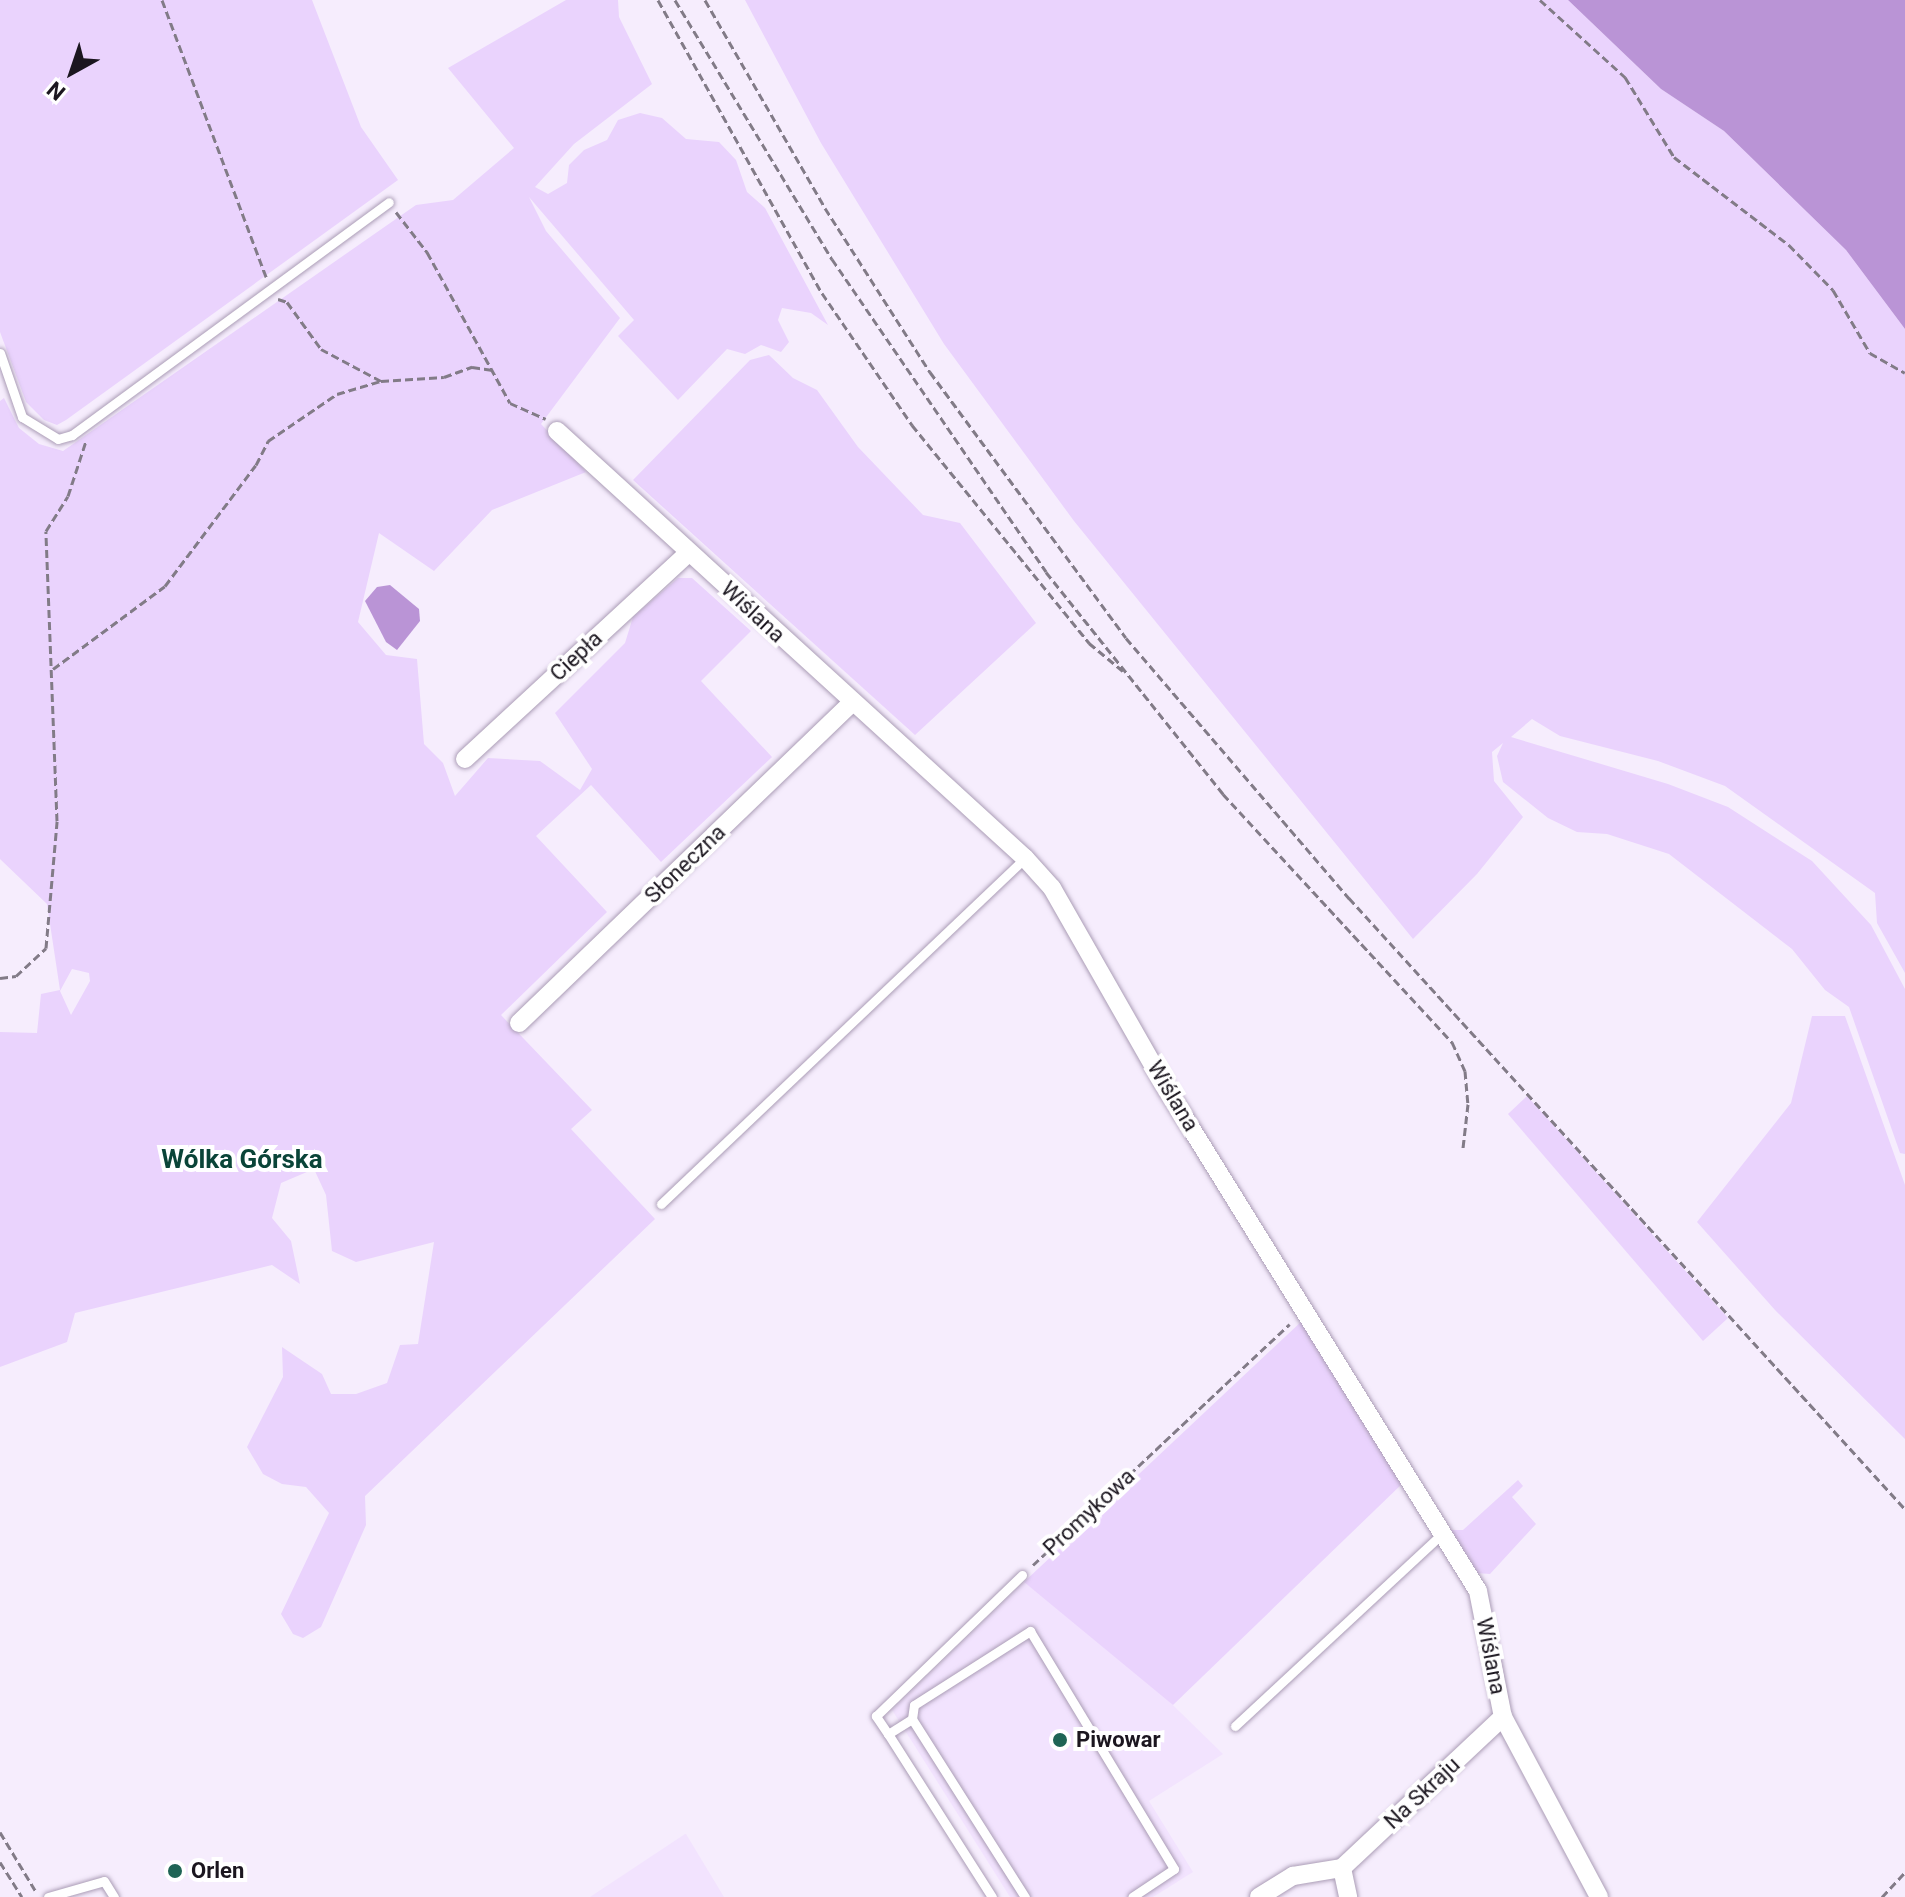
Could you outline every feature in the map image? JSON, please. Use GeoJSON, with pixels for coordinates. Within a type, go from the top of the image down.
{"type":"FeatureCollection","features":[{"type":"Feature","properties":{"kind":"street","name":"Wiślana"},"geometry":{"type":"LineString","coordinates":[[557,431],[851,704],[1025,858],[1052,888],[1303,1309],[1478,1591],[1503,1717],[1599,1897]]}},
{"type":"Feature","properties":{"kind":"street","name":"Ciepła"},"geometry":{"type":"LineString","coordinates":[[465,759],[688,553]]}},
{"type":"Feature","properties":{"kind":"street","name":"Słoneczna"},"geometry":{"type":"LineString","coordinates":[[519,1023],[851,704]]}},
{"type":"Feature","properties":{"kind":"street","name":"Na Skraju"},"geometry":{"type":"LineString","coordinates":[[1342,1868],[1503,1717]]}},
{"type":"Feature","properties":{"kind":"street"},"geometry":{"type":"LineString","coordinates":[[1259,1897],[1293,1876],[1342,1868],[1348,1897]]}},
{"type":"Feature","properties":{"kind":"lane"},"geometry":{"type":"LineString","coordinates":[[0,353],[22,417],[38,431],[58,439],[90,422],[269,287],[389,202]]}},
{"type":"Feature","properties":{"kind":"lane"},"geometry":{"type":"LineString","coordinates":[[661,1204],[1025,858]]}},
{"type":"Feature","properties":{"kind":"lane"},"geometry":{"type":"LineString","coordinates":[[1235,1726],[1444,1532]]}},
{"type":"Feature","properties":{"kind":"lane"},"geometry":{"type":"LineString","coordinates":[[992,1897],[876,1716],[1022,1575]]}},
{"type":"Feature","properties":{"kind":"lane"},"geometry":{"type":"LineString","coordinates":[[1025,1897],[912,1719],[914,1705],[1030,1631],[1174,1869],[1132,1897]]}},
{"type":"Feature","properties":{"kind":"lane"},"geometry":{"type":"LineString","coordinates":[[888,1734],[912,1719]]}},
{"type":"Feature","properties":{"kind":"lane"},"geometry":{"type":"LineString","coordinates":[[48,1897],[104,1881],[114,1897]]}},
{"type":"Feature","properties":{"kind":"path"},"geometry":{"type":"LineString","coordinates":[[162,0],[272,297],[287,302],[321,349],[381,381]]}},
{"type":"Feature","properties":{"kind":"path"},"geometry":{"type":"LineString","coordinates":[[658,0],[822,293],[912,425],[1089,643],[1129,676]]}},
{"type":"Feature","properties":{"kind":"path"},"geometry":{"type":"LineString","coordinates":[[675,0],[832,259],[961,453],[1129,676],[1223,794],[1452,1042],[1465,1071],[1468,1104],[1463,1148]]}},
{"type":"Feature","properties":{"kind":"path"},"geometry":{"type":"LineString","coordinates":[[705,0],[825,208],[930,372],[1126,638],[1338,887],[1905,1509]]}},
{"type":"Feature","properties":{"kind":"path"},"geometry":{"type":"LineString","coordinates":[[1540,0],[1625,77],[1674,157],[1789,245],[1833,290],[1870,353],[1905,373]]}},
{"type":"Feature","properties":{"kind":"path"},"geometry":{"type":"LineString","coordinates":[[389,202],[427,252],[510,403],[523,412],[540,414],[557,431]]}},
{"type":"Feature","properties":{"kind":"path"},"geometry":{"type":"LineString","coordinates":[[53,669],[165,586],[256,465],[268,441],[337,394],[381,381],[444,377],[472,367],[493,370]]}},
{"type":"Feature","properties":{"kind":"path"},"geometry":{"type":"LineString","coordinates":[[0,978],[16,976],[46,948],[57,821],[46,531],[68,496],[90,422]]}},
{"type":"Feature","properties":{"kind":"path","name":"Promykowa"},"geometry":{"type":"LineString","coordinates":[[1022,1575],[1265,1351],[1303,1309]]}},
{"type":"Feature","properties":{"kind":"path"},"geometry":{"type":"LineString","coordinates":[[0,1832],[38,1897]]}},
{"type":"Feature","properties":{"kind":"path"},"geometry":{"type":"LineString","coordinates":[[0,1862],[22,1897]]}},
{"type":"Feature","properties":{"kind":"path"},"geometry":{"type":"LineString","coordinates":[[1882,1897],[1905,1872]]}},
{"type":"Feature","properties":{"kind":"shaded area"},"geometry":{"type":"Polygon","coordinates":[[[0,0],[312,0],[361,127],[398,180],[66,420],[57,425],[44,420],[26,402],[0,332],[0,0]]]}},
{"type":"Feature","properties":{"kind":"shaded area"},"geometry":{"type":"Polygon","coordinates":[[[566,0],[618,0],[619,17],[652,84],[574,144],[535,187],[548,194],[567,183],[569,165],[584,150],[607,140],[618,120],[640,113],[662,118],[686,139],[719,142],[736,160],[747,192],[765,208],[828,325],[811,313],[782,308],[778,320],[789,342],[781,352],[761,345],[745,354],[727,349],[678,400],[618,336],[634,320],[529,197],[546,231],[620,318],[541,424],[586,472],[492,510],[434,571],[379,533],[358,622],[386,655],[417,659],[424,744],[443,763],[455,796],[488,758],[540,761],[580,790],[592,769],[555,713],[625,643],[633,617],[678,578],[692,578],[751,631],[701,681],[772,757],[661,862],[591,785],[536,836],[607,912],[501,1015],[592,1110],[571,1129],[655,1219],[365,1496],[366,1525],[321,1627],[303,1638],[293,1634],[281,1614],[329,1513],[306,1487],[282,1484],[263,1474],[247,1447],[283,1377],[282,1347],[322,1374],[331,1394],[356,1394],[387,1383],[400,1345],[418,1344],[434,1242],[356,1262],[332,1251],[326,1195],[314,1169],[281,1183],[272,1218],[291,1241],[300,1284],[272,1265],[75,1313],[67,1342],[0,1367],[0,1032],[37,1033],[41,994],[60,990],[47,904],[0,859],[0,401],[4,398],[19,428],[39,444],[63,451],[416,205],[453,200],[514,148],[448,68],[566,0]],[[72,969],[60,991],[71,1015],[90,981],[89,973],[72,969]]]}},
{"type":"Feature","properties":{"kind":"shaded area"},"geometry":{"type":"Polygon","coordinates":[[[745,0],[1568,0],[1661,89],[1724,131],[1846,250],[1905,329],[1905,973],[1877,923],[1875,893],[1725,786],[1658,761],[1560,736],[1532,719],[1511,737],[1668,784],[1728,807],[1812,861],[1871,925],[1905,989],[1905,1154],[1900,1153],[1849,1007],[1825,990],[1792,949],[1669,854],[1607,834],[1577,832],[1548,818],[1503,782],[1497,756],[1503,743],[1492,752],[1494,781],[1523,817],[1477,874],[1413,939],[1074,521],[944,344],[821,143],[745,0]]]}},
{"type":"Feature","properties":{"kind":"shaded area"},"geometry":{"type":"Polygon","coordinates":[[[1568,0],[1905,0],[1905,329],[1846,250],[1724,131],[1661,89],[1568,0]]]}},
{"type":"Feature","properties":{"kind":"shaded area"},"geometry":{"type":"Polygon","coordinates":[[[769,355],[793,378],[817,390],[858,447],[923,515],[960,523],[1036,623],[915,735],[633,480],[750,360],[769,355]]]}},
{"type":"Feature","properties":{"kind":"shaded area"},"geometry":{"type":"Polygon","coordinates":[[[390,585],[419,609],[420,621],[397,650],[386,642],[365,601],[377,587],[390,585]]]}},
{"type":"Feature","properties":{"kind":"shaded area"},"geometry":{"type":"Polygon","coordinates":[[[1812,1016],[1845,1016],[1905,1185],[1905,1439],[1775,1310],[1697,1222],[1791,1103],[1812,1016]]]}},
{"type":"Feature","properties":{"kind":"shaded area"},"geometry":{"type":"Polygon","coordinates":[[[1527,1096],[1728,1318],[1703,1341],[1508,1114],[1527,1096]]]}},
{"type":"Feature","properties":{"kind":"shaded area"},"geometry":{"type":"Polygon","coordinates":[[[1303,1320],[1404,1482],[1173,1705],[1024,1582],[1303,1320]]]}},
{"type":"Feature","properties":{"kind":"shaded area"},"geometry":{"type":"Polygon","coordinates":[[[1518,1480],[1523,1486],[1512,1497],[1536,1524],[1490,1574],[1476,1573],[1451,1530],[1463,1530],[1518,1480]]]}},
{"type":"Feature","properties":{"kind":"shaded area","name":"Piwowar"},"geometry":{"type":"Polygon","coordinates":[[[1024,1582],[1138,1671],[1223,1754],[1149,1801],[1193,1872],[1153,1897],[1010,1897],[892,1710],[1024,1582]]]}},
{"type":"Feature","properties":{"kind":"shaded area"},"geometry":{"type":"Polygon","coordinates":[[[685,1834],[724,1897],[590,1897],[685,1834]]]}},
{"type":"Feature","properties":{"kind":"place","name":"Piwowar"},"geometry":{"type":"Point","coordinates":[1060,1740]}},
{"type":"Feature","properties":{"kind":"place","name":"Orlen"},"geometry":{"type":"Point","coordinates":[175,1871]}},
{"type":"Feature","properties":{"kind":"district","name":"Wólka Górska"},"geometry":{"type":"Point","coordinates":[242,1160]}}]}
